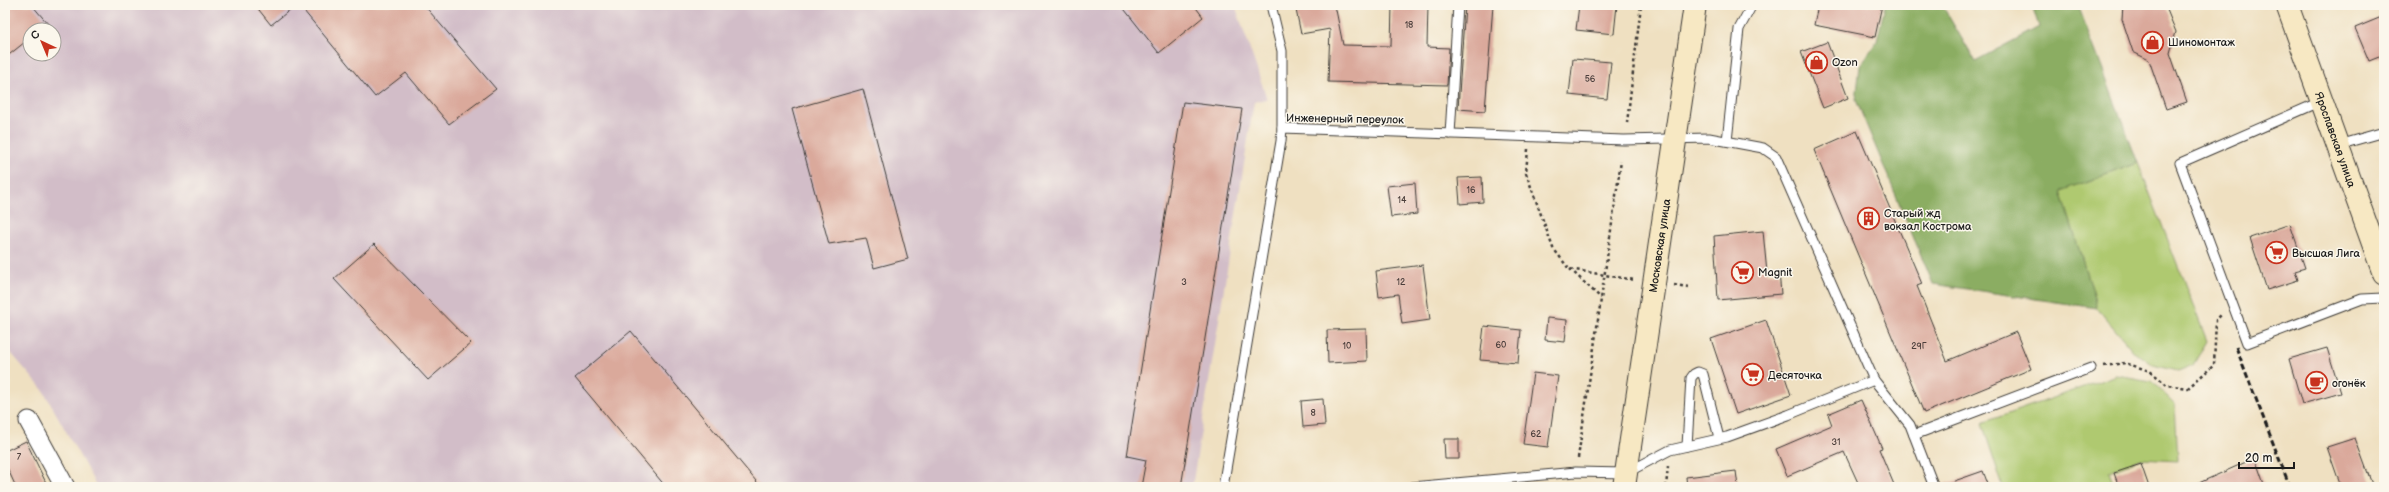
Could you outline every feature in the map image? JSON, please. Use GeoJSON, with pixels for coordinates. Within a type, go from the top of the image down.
{"type":"FeatureCollection","features":[{"type":"Feature","properties":{"kind":"main road","name":"Московская улица"},"geometry":{"type":"LineString","coordinates":[[1625,480],[1695,5]]}},
{"type":"Feature","properties":{"kind":"main road","name":"Ярославская улица"},"geometry":{"type":"LineString","coordinates":[[2287,5],[2384,274]]}},
{"type":"Feature","properties":{"kind":"street"},"geometry":{"type":"LineString","coordinates":[[30,421],[65,487]]}},
{"type":"Feature","properties":{"kind":"lane"},"geometry":{"type":"LineString","coordinates":[[1270,5],[1282,51],[1282,128]]}},
{"type":"Feature","properties":{"kind":"lane"},"geometry":{"type":"LineString","coordinates":[[1450,134],[1458,5]]}},
{"type":"Feature","properties":{"kind":"lane"},"geometry":{"type":"LineString","coordinates":[[1727,141],[1738,29],[1752,5]]}},
{"type":"Feature","properties":{"kind":"lane"},"geometry":{"type":"LineString","coordinates":[[2322,101],[2180,163],[2247,342],[2362,299],[2384,298]]}},
{"type":"Feature","properties":{"kind":"lane","name":"Инженерный переулок"},"geometry":{"type":"LineString","coordinates":[[1223,487],[1282,128],[1624,140],[1709,138],[1763,148],[1776,157],[1874,380],[1910,424],[1934,487]]}},
{"type":"Feature","properties":{"kind":"lane"},"geometry":{"type":"LineString","coordinates":[[2338,145],[2384,132]]}},
{"type":"Feature","properties":{"kind":"lane"},"geometry":{"type":"LineString","coordinates":[[1914,435],[2091,368]]}},
{"type":"Feature","properties":{"kind":"lane"},"geometry":{"type":"LineString","coordinates":[[1687,446],[1691,378],[1698,372],[1703,374],[1719,438]]}},
{"type":"Feature","properties":{"kind":"lane"},"geometry":{"type":"LineString","coordinates":[[1412,487],[1576,472],[1625,480],[1670,450],[1719,438],[1788,415],[1874,380]]}},
{"type":"Feature","properties":{"kind":"path"},"geometry":{"type":"LineString","coordinates":[[1627,123],[1641,5]]}},
{"type":"Feature","properties":{"kind":"path"},"geometry":{"type":"LineString","coordinates":[[1529,136],[1526,173],[1553,248],[1569,269],[1601,298]]}},
{"type":"Feature","properties":{"kind":"path"},"geometry":{"type":"LineString","coordinates":[[1578,458],[1621,161]]}},
{"type":"Feature","properties":{"kind":"path"},"geometry":{"type":"LineString","coordinates":[[1569,269],[1604,276],[1638,280]]}},
{"type":"Feature","properties":{"kind":"path"},"geometry":{"type":"LineString","coordinates":[[1673,285],[1688,287]]}},
{"type":"Feature","properties":{"kind":"path"},"geometry":{"type":"LineString","coordinates":[[2091,368],[2125,363],[2150,371],[2167,385],[2188,388],[2214,365],[2217,339],[2216,320],[2233,306]]}},
{"type":"Feature","properties":{"kind":"shaded area"},"geometry":{"type":"Polygon","coordinates":[[[5,5],[1235,5],[1267,99],[1254,102],[1192,487],[97,487],[43,390],[5,346],[5,5]]]}},
{"type":"Feature","properties":{"kind":"green space"},"geometry":{"type":"Polygon","coordinates":[[[1885,5],[1942,5],[1975,61],[2039,27],[2032,5],[2078,5],[2138,163],[2061,191],[2097,308],[1933,284],[1856,100],[1860,66],[1877,41],[1885,5]]]}},
{"type":"Feature","properties":{"kind":"green space"},"geometry":{"type":"Polygon","coordinates":[[[2138,163],[2207,341],[2193,365],[2178,371],[2153,365],[2135,353],[2097,308],[2061,191],[2138,163]]]}},
{"type":"Feature","properties":{"kind":"green space"},"geometry":{"type":"Polygon","coordinates":[[[2117,375],[2151,381],[2175,404],[2178,461],[2140,459],[2109,471],[2115,487],[2003,487],[1982,423],[2117,375]]]}},
{"type":"Feature","properties":{"kind":"building"},"geometry":{"type":"Polygon","coordinates":[[[5,5],[32,5],[46,22],[22,22],[22,44],[5,58],[5,5]]]}},
{"type":"Feature","properties":{"kind":"building"},"geometry":{"type":"Polygon","coordinates":[[[255,5],[296,5],[271,25],[255,5]]]}},
{"type":"Feature","properties":{"kind":"building"},"geometry":{"type":"Polygon","coordinates":[[[299,5],[424,5],[496,89],[449,124],[406,73],[375,97],[299,5]]]}},
{"type":"Feature","properties":{"kind":"building"},"geometry":{"type":"Polygon","coordinates":[[[1121,5],[1194,5],[1203,17],[1159,53],[1121,5]]]}},
{"type":"Feature","properties":{"kind":"building"},"geometry":{"type":"Polygon","coordinates":[[[1295,5],[1335,5],[1343,45],[1391,46],[1392,5],[1428,5],[1427,47],[1449,48],[1447,85],[1328,82],[1330,29],[1301,34],[1295,5]]]}},
{"type":"Feature","properties":{"kind":"building"},"geometry":{"type":"Polygon","coordinates":[[[1465,5],[1493,5],[1485,111],[1458,109],[1465,5]]]}},
{"type":"Feature","properties":{"kind":"building"},"geometry":{"type":"Polygon","coordinates":[[[1579,5],[1617,5],[1614,34],[1576,30],[1579,5]]]}},
{"type":"Feature","properties":{"kind":"building"},"geometry":{"type":"Polygon","coordinates":[[[1818,5],[1882,5],[1875,37],[1814,25],[1818,5]]]}},
{"type":"Feature","properties":{"kind":"building","name":"Шиномонтаж"},"geometry":{"type":"Polygon","coordinates":[[[2123,5],[2165,5],[2176,32],[2170,53],[2187,102],[2166,109],[2149,60],[2133,52],[2122,19],[2123,5]]]}},
{"type":"Feature","properties":{"kind":"building"},"geometry":{"type":"Polygon","coordinates":[[[2384,16],[2384,55],[2369,61],[2355,28],[2384,16]]]}},
{"type":"Feature","properties":{"kind":"building"},"geometry":{"type":"Polygon","coordinates":[[[1827,42],[1848,98],[1823,108],[1801,52],[1827,42]]]}},
{"type":"Feature","properties":{"kind":"building"},"geometry":{"type":"Polygon","coordinates":[[[1573,59],[1611,62],[1607,99],[1569,95],[1573,59]]]}},
{"type":"Feature","properties":{"kind":"building"},"geometry":{"type":"Polygon","coordinates":[[[863,89],[908,259],[874,268],[866,238],[829,244],[792,109],[863,89]]]}},
{"type":"Feature","properties":{"kind":"building"},"geometry":{"type":"Polygon","coordinates":[[[1183,102],[1242,109],[1181,487],[1141,487],[1146,460],[1127,456],[1183,102]]]}},
{"type":"Feature","properties":{"kind":"building"},"geometry":{"type":"Polygon","coordinates":[[[1857,131],[1922,284],[1917,286],[1947,361],[2016,332],[2031,369],[1924,413],[1814,150],[1857,131]]]}},
{"type":"Feature","properties":{"kind":"building"},"geometry":{"type":"Polygon","coordinates":[[[1482,177],[1483,202],[1460,204],[1458,178],[1482,177]]]}},
{"type":"Feature","properties":{"kind":"building"},"geometry":{"type":"Polygon","coordinates":[[[1415,183],[1417,214],[1391,217],[1387,186],[1415,183]]]}},
{"type":"Feature","properties":{"kind":"building","name":"Высшая Лига"},"geometry":{"type":"Polygon","coordinates":[[[2290,224],[2305,268],[2295,271],[2298,280],[2267,290],[2250,238],[2290,224]]]}},
{"type":"Feature","properties":{"kind":"building"},"geometry":{"type":"Polygon","coordinates":[[[1763,231],[1767,273],[1779,272],[1781,294],[1718,300],[1714,236],[1763,231]]]}},
{"type":"Feature","properties":{"kind":"building"},"geometry":{"type":"Polygon","coordinates":[[[374,244],[471,343],[428,380],[334,279],[374,244]]]}},
{"type":"Feature","properties":{"kind":"building"},"geometry":{"type":"Polygon","coordinates":[[[1423,265],[1430,320],[1402,324],[1398,294],[1379,297],[1376,271],[1423,265]]]}},
{"type":"Feature","properties":{"kind":"building"},"geometry":{"type":"Polygon","coordinates":[[[1547,318],[1567,320],[1565,342],[1545,340],[1547,318]]]}},
{"type":"Feature","properties":{"kind":"building"},"geometry":{"type":"Polygon","coordinates":[[[1766,320],[1791,395],[1736,414],[1711,339],[1766,320]]]}},
{"type":"Feature","properties":{"kind":"building"},"geometry":{"type":"Polygon","coordinates":[[[1484,326],[1521,330],[1518,363],[1480,360],[1484,326]]]}},
{"type":"Feature","properties":{"kind":"building"},"geometry":{"type":"Polygon","coordinates":[[[1366,329],[1367,361],[1328,363],[1327,330],[1366,329]]]}},
{"type":"Feature","properties":{"kind":"building"},"geometry":{"type":"Polygon","coordinates":[[[631,331],[761,487],[666,487],[575,378],[631,331]]]}},
{"type":"Feature","properties":{"kind":"building","name":"огонёк"},"geometry":{"type":"Polygon","coordinates":[[[2327,348],[2341,393],[2302,404],[2289,359],[2327,348]]]}},
{"type":"Feature","properties":{"kind":"building"},"geometry":{"type":"Polygon","coordinates":[[[1533,373],[1558,376],[1548,447],[1523,444],[1533,373]]]}},
{"type":"Feature","properties":{"kind":"building"},"geometry":{"type":"Polygon","coordinates":[[[1323,399],[1325,425],[1303,427],[1301,401],[1323,399]]]}},
{"type":"Feature","properties":{"kind":"building"},"geometry":{"type":"Polygon","coordinates":[[[1861,400],[1882,448],[1879,449],[1895,487],[1860,487],[1844,452],[1787,476],[1776,449],[1832,425],[1828,414],[1861,400]]]}},
{"type":"Feature","properties":{"kind":"building"},"geometry":{"type":"Polygon","coordinates":[[[2355,438],[2373,487],[2341,487],[2327,447],[2355,438]]]}},
{"type":"Feature","properties":{"kind":"building"},"geometry":{"type":"Polygon","coordinates":[[[1444,439],[1459,439],[1459,459],[1445,459],[1444,439]]]}},
{"type":"Feature","properties":{"kind":"building"},"geometry":{"type":"Polygon","coordinates":[[[26,441],[48,487],[16,487],[5,463],[5,451],[26,441]]]}},
{"type":"Feature","properties":{"kind":"building"},"geometry":{"type":"Polygon","coordinates":[[[2255,458],[2265,487],[2190,487],[2255,458]]]}},
{"type":"Feature","properties":{"kind":"building"},"geometry":{"type":"Polygon","coordinates":[[[2141,464],[2149,487],[2119,487],[2114,473],[2141,464]]]}},
{"type":"Feature","properties":{"kind":"building"},"geometry":{"type":"Polygon","coordinates":[[[1736,471],[1738,487],[1687,487],[1686,477],[1736,471]]]}},
{"type":"Feature","properties":{"kind":"building"},"geometry":{"type":"Polygon","coordinates":[[[1983,471],[1989,487],[1943,487],[1943,485],[1983,471]]]}},
{"type":"Feature","properties":{"kind":"railway"},"geometry":{"type":"LineString","coordinates":[[2236,347],[2290,487]]}},
{"type":"Feature","properties":{"kind":"place","name":"Шиномонтаж"},"geometry":{"type":"Point","coordinates":[2152,42]}},
{"type":"Feature","properties":{"kind":"place","name":"Ozon"},"geometry":{"type":"Point","coordinates":[1816,62]}},
{"type":"Feature","properties":{"kind":"place","name":"Старый жд вокзал Кострома"},"geometry":{"type":"Point","coordinates":[1869,219]}},
{"type":"Feature","properties":{"kind":"place","name":"Высшая Лига"},"geometry":{"type":"Point","coordinates":[2277,253]}},
{"type":"Feature","properties":{"kind":"place","name":"Magnit"},"geometry":{"type":"Point","coordinates":[1743,272]}},
{"type":"Feature","properties":{"kind":"place","name":"Десяточка"},"geometry":{"type":"Point","coordinates":[1753,375]}},
{"type":"Feature","properties":{"kind":"place","name":"огонёк"},"geometry":{"type":"Point","coordinates":[2317,383]}}]}
